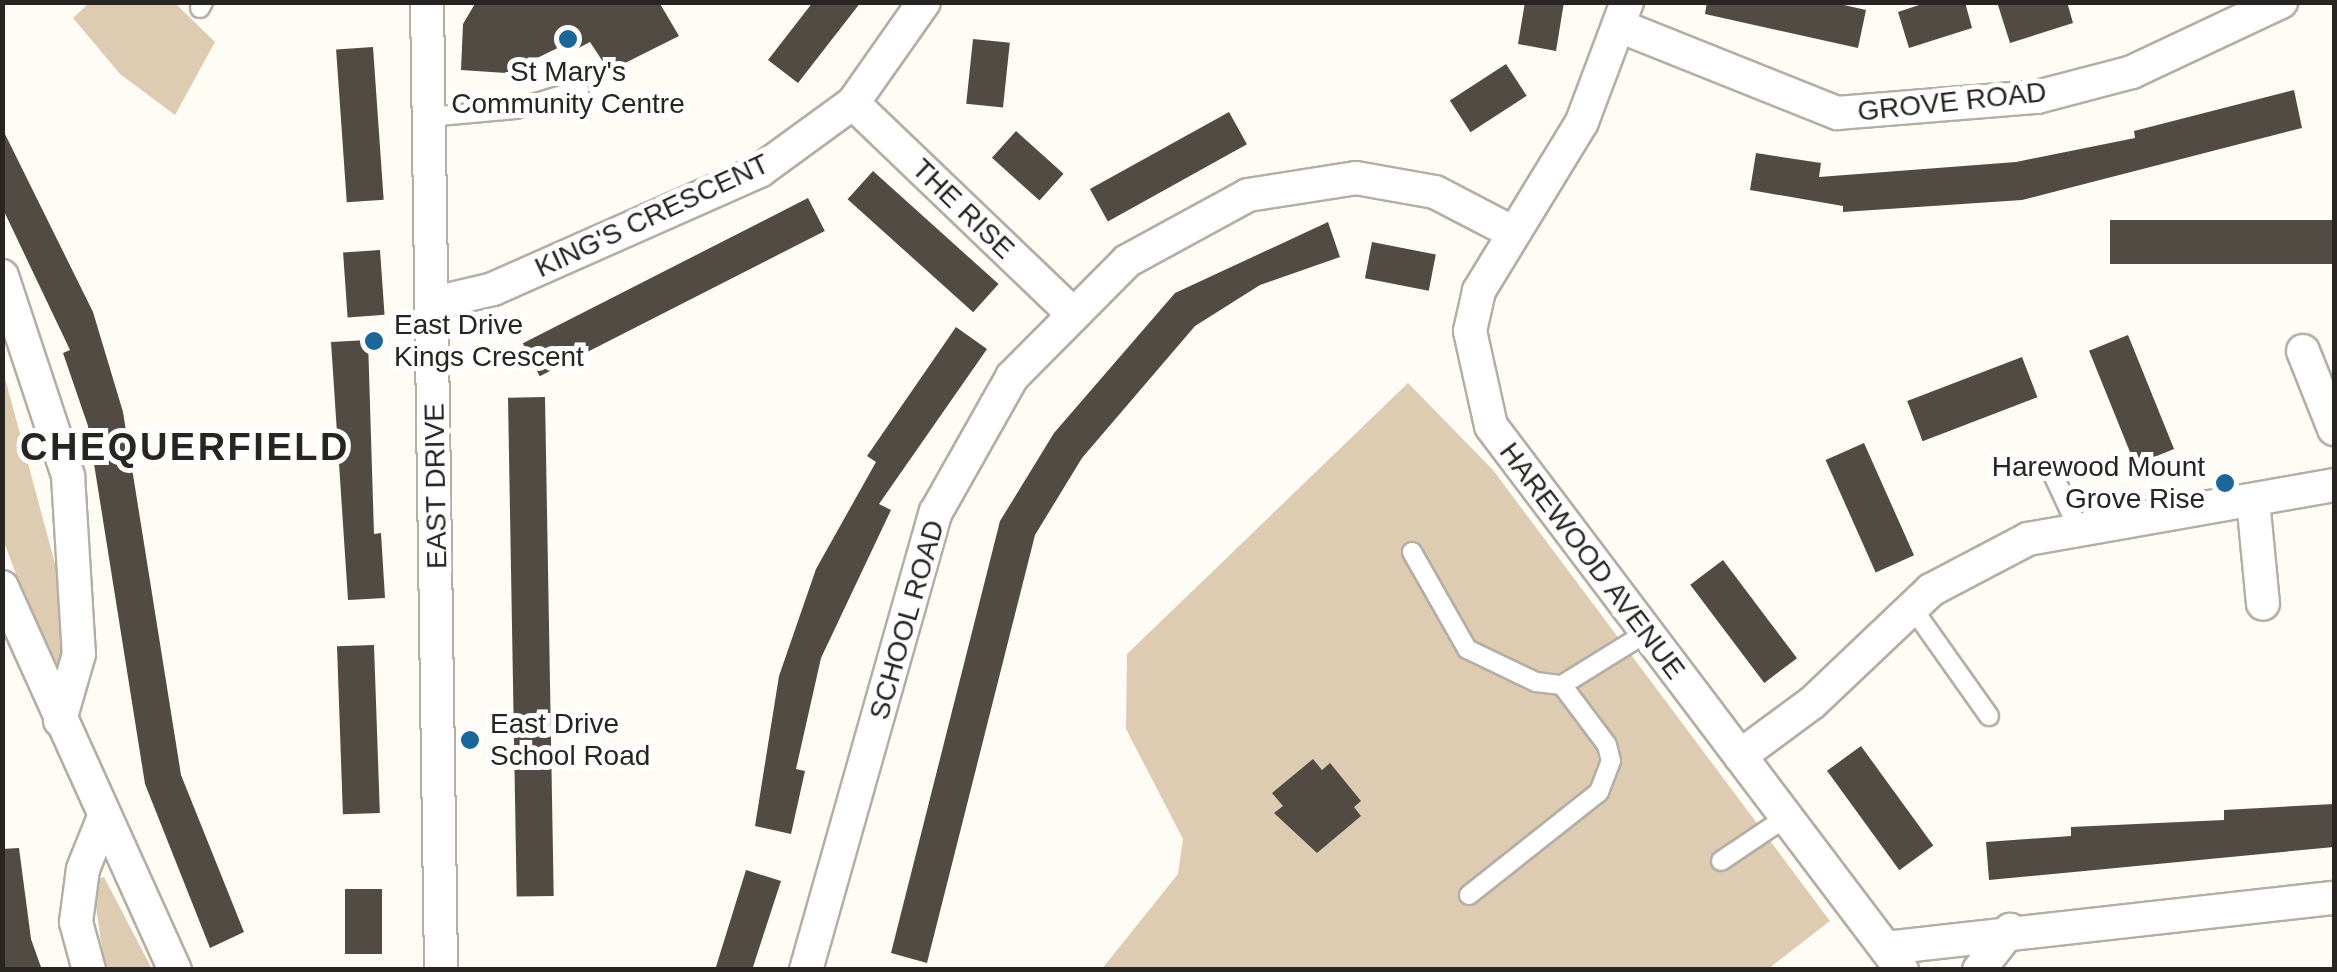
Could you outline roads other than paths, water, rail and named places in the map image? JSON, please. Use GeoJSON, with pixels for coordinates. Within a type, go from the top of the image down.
{"type":"FeatureCollection","features":[{"type":"Feature","properties":{"kind":"street","name":"EAST DRIVE"},"geometry":{"type":"LineString","coordinates":[[427,2],[441,970]]}},
{"type":"Feature","properties":{"kind":"street","name":"KING'S CRESCENT"},"geometry":{"type":"LineString","coordinates":[[434,303],[493,289],[761,170],[853,103],[924,2]]}},
{"type":"Feature","properties":{"kind":"street","name":"GROVE ROAD"},"geometry":{"type":"LineString","coordinates":[[1625,15],[1837,113],[2037,97],[2132,72],[2281,2]]}},
{"type":"Feature","properties":{"kind":"street","name":"HAREWOOD AVENUE"},"geometry":{"type":"LineString","coordinates":[[1625,15],[1582,122],[1479,291],[1470,330],[1491,426],[1894,959]]}},
{"type":"Feature","properties":{"kind":"street","name":"THE RISE"},"geometry":{"type":"LineString","coordinates":[[853,103],[1074,315]]}},
{"type":"Feature","properties":{"kind":"street","name":"SCHOOL ROAD"},"geometry":{"type":"LineString","coordinates":[[806,970],[936,512],[1012,377],[1127,262],[1248,194],[1356,178],[1435,192],[1512,232]]}},
{"type":"Feature","properties":{"kind":"street"},"geometry":{"type":"LineString","coordinates":[[2,276],[68,476],[79,654],[60,720]]}},
{"type":"Feature","properties":{"kind":"street"},"geometry":{"type":"LineString","coordinates":[[2303,351],[2334,429]]}},
{"type":"Feature","properties":{"kind":"street"},"geometry":{"type":"LineString","coordinates":[[1740,756],[1812,703],[1911,606],[1977,562],[2077,526],[2334,485]]}},
{"type":"Feature","properties":{"kind":"street"},"geometry":{"type":"LineString","coordinates":[[2253,500],[2263,604]]}},
{"type":"Feature","properties":{"kind":"street"},"geometry":{"type":"LineString","coordinates":[[2,587],[175,970]]}},
{"type":"Feature","properties":{"kind":"street"},"geometry":{"type":"LineString","coordinates":[[89,970],[76,922],[83,869],[104,817]]}},
{"type":"Feature","properties":{"kind":"street"},"geometry":{"type":"LineString","coordinates":[[1894,959],[2010,930],[2334,898]]}},
{"type":"Feature","properties":{"kind":"street"},"geometry":{"type":"LineString","coordinates":[[1980,970],[2010,930]]}},
{"type":"Feature","properties":{"kind":"lane"},"geometry":{"type":"LineString","coordinates":[[428,117],[516,109],[579,90]]}},
{"type":"Feature","properties":{"kind":"lane"},"geometry":{"type":"LineString","coordinates":[[2050,468],[2077,526]]}},
{"type":"Feature","properties":{"kind":"lane"},"geometry":{"type":"LineString","coordinates":[[1412,552],[1467,649],[1507,672],[1562,685],[1607,745],[1611,761],[1599,792],[1469,895]]}},
{"type":"Feature","properties":{"kind":"lane"},"geometry":{"type":"LineString","coordinates":[[1911,606],[1990,716]]}},
{"type":"Feature","properties":{"kind":"lane"},"geometry":{"type":"LineString","coordinates":[[1562,685],[1646,633]]}},
{"type":"Feature","properties":{"kind":"lane"},"geometry":{"type":"LineString","coordinates":[[1721,861],[1788,816]]}},
{"type":"Feature","properties":{"kind":"place","name":"St Mary's Community Centre"},"geometry":{"type":"Point","coordinates":[568,39]}},
{"type":"Feature","properties":{"kind":"place","name":"East Drive Kings Crescent"},"geometry":{"type":"Point","coordinates":[374,341]}},
{"type":"Feature","properties":{"kind":"place","name":"Harewood Mount Grove Rise"},"geometry":{"type":"Point","coordinates":[2225,483]}},
{"type":"Feature","properties":{"kind":"place","name":"East Drive School Road"},"geometry":{"type":"Point","coordinates":[470,740]}},
{"type":"Feature","properties":{"kind":"district","name":"CHEQUERFIELD"},"geometry":{"type":"Point","coordinates":[185,448]}}]}
